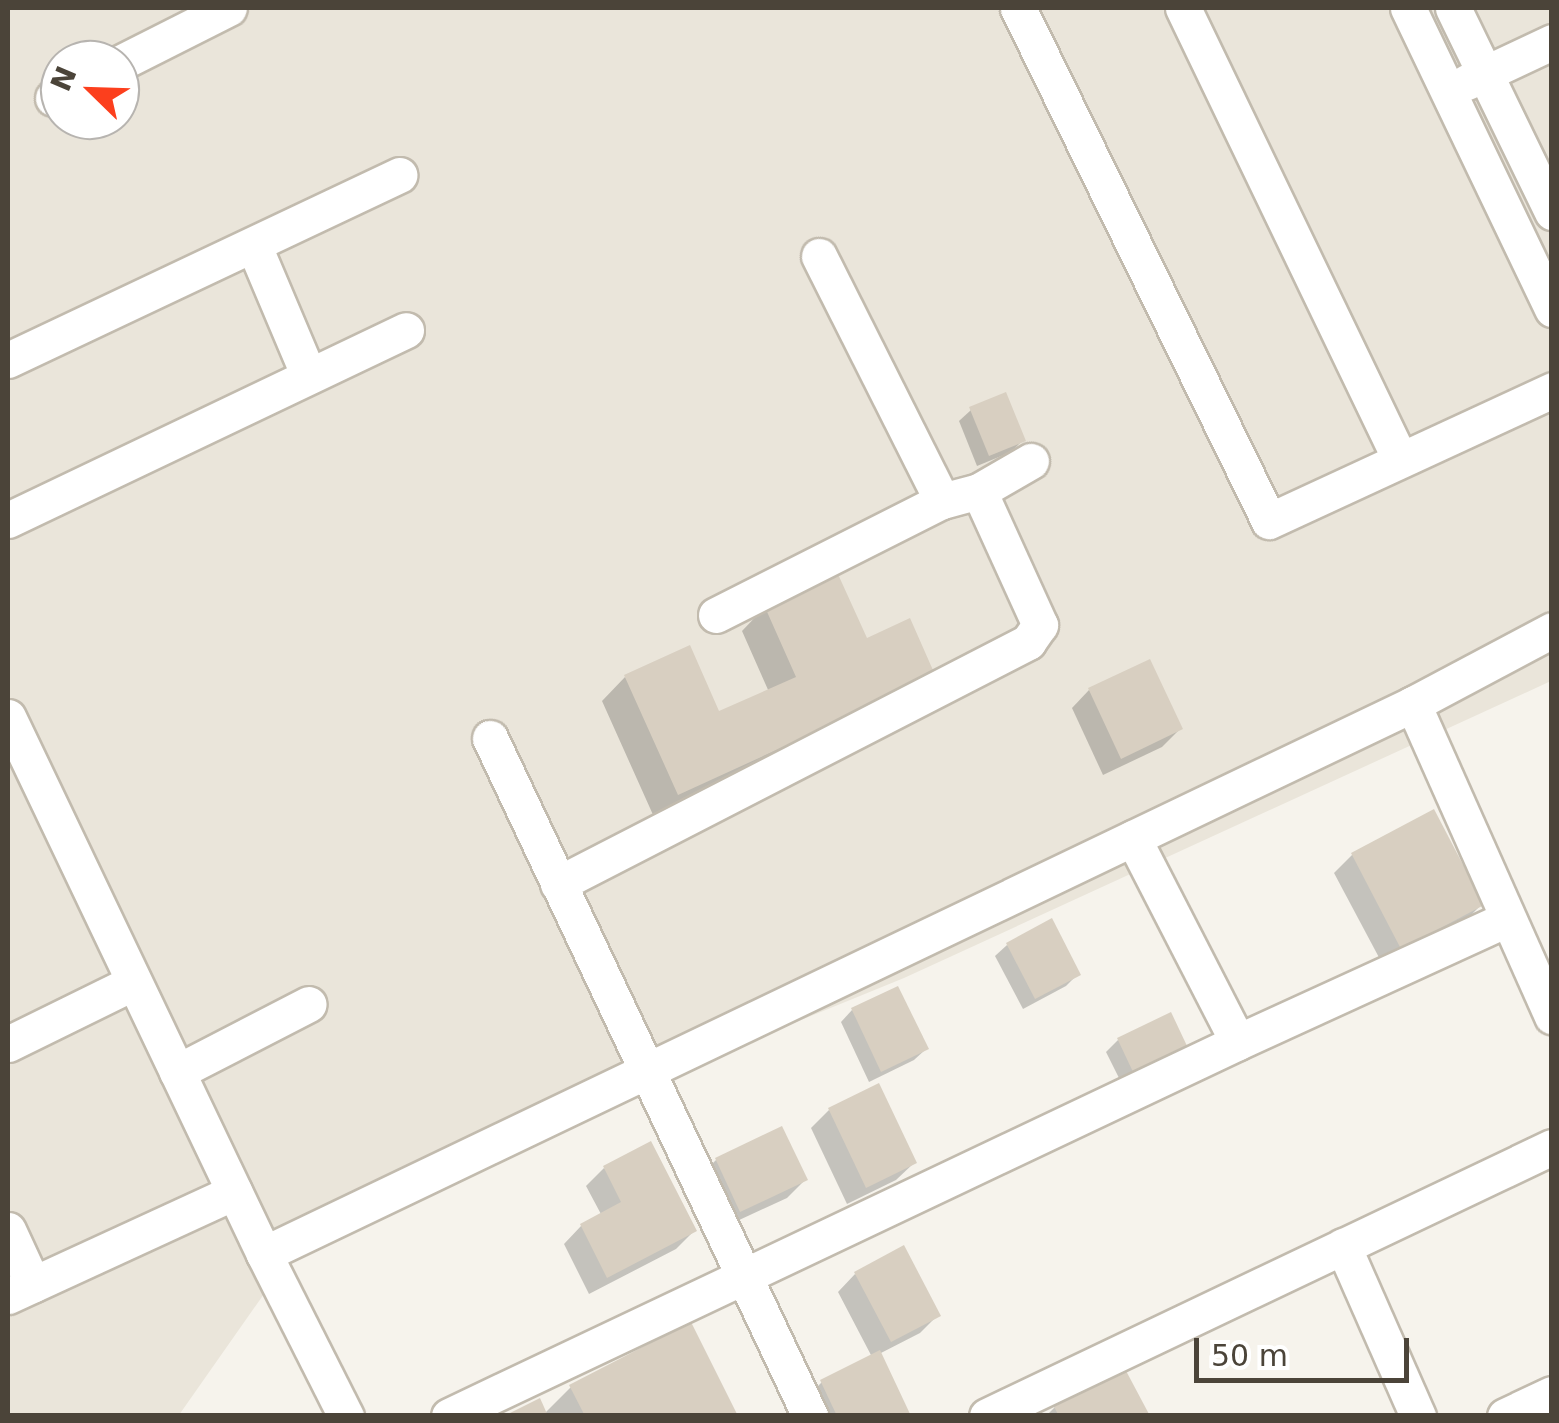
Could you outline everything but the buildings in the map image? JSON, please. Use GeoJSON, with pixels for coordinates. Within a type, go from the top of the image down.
{"type":"FeatureCollection","features":[{"type":"Feature","properties":{"kind":"street"},"geometry":{"type":"LineString","coordinates":[[140,53],[229,8]]}},
{"type":"Feature","properties":{"kind":"street"},"geometry":{"type":"LineString","coordinates":[[1018,8],[1269,521],[1552,390]]}},
{"type":"Feature","properties":{"kind":"street"},"geometry":{"type":"LineString","coordinates":[[1183,8],[1400,459]]}},
{"type":"Feature","properties":{"kind":"street"},"geometry":{"type":"LineString","coordinates":[[1408,8],[1552,310]]}},
{"type":"Feature","properties":{"kind":"street"},"geometry":{"type":"LineString","coordinates":[[1453,8],[1552,212]]}},
{"type":"Feature","properties":{"kind":"street"},"geometry":{"type":"LineString","coordinates":[[1448,91],[1552,42]]}},
{"type":"Feature","properties":{"kind":"street"},"geometry":{"type":"LineString","coordinates":[[8,360],[400,175]]}},
{"type":"Feature","properties":{"kind":"street"},"geometry":{"type":"LineString","coordinates":[[254,246],[309,376]]}},
{"type":"Feature","properties":{"kind":"street"},"geometry":{"type":"LineString","coordinates":[[819,256],[942,501]]}},
{"type":"Feature","properties":{"kind":"street"},"geometry":{"type":"LineString","coordinates":[[8,520],[406,330]]}},
{"type":"Feature","properties":{"kind":"street"},"geometry":{"type":"LineString","coordinates":[[716,615],[942,501],[979,491],[1031,461]]}},
{"type":"Feature","properties":{"kind":"street"},"geometry":{"type":"LineString","coordinates":[[558,884],[1028,642],[1040,624],[979,491]]}},
{"type":"Feature","properties":{"kind":"street"},"geometry":{"type":"LineString","coordinates":[[264,1254],[1414,704],[1552,630]]}},
{"type":"Feature","properties":{"kind":"street"},"geometry":{"type":"LineString","coordinates":[[1414,704],[1505,920],[1552,1016]]}},
{"type":"Feature","properties":{"kind":"street"},"geometry":{"type":"LineString","coordinates":[[8,717],[234,1192],[346,1416]]}},
{"type":"Feature","properties":{"kind":"street"},"geometry":{"type":"LineString","coordinates":[[490,738],[644,1072],[810,1416]]}},
{"type":"Feature","properties":{"kind":"street"},"geometry":{"type":"LineString","coordinates":[[1133,838],[1238,1042]]}},
{"type":"Feature","properties":{"kind":"street"},"geometry":{"type":"LineString","coordinates":[[449,1416],[1238,1042],[1505,920]]}},
{"type":"Feature","properties":{"kind":"street"},"geometry":{"type":"LineString","coordinates":[[8,1044],[134,982]]}},
{"type":"Feature","properties":{"kind":"street"},"geometry":{"type":"LineString","coordinates":[[176,1072],[309,1004]]}},
{"type":"Feature","properties":{"kind":"street"},"geometry":{"type":"LineString","coordinates":[[987,1416],[1552,1147]]}},
{"type":"Feature","properties":{"kind":"street"},"geometry":{"type":"LineString","coordinates":[[8,1230],[20,1290],[234,1192]]}},
{"type":"Feature","properties":{"kind":"street"},"geometry":{"type":"LineString","coordinates":[[1342,1246],[1418,1416]]}},
{"type":"Feature","properties":{"kind":"street"},"geometry":{"type":"LineString","coordinates":[[1505,1416],[1552,1394]]}},
{"type":"Feature","properties":{"kind":"shaded area"},"geometry":{"type":"Polygon","coordinates":[[[8,8],[1551,8],[1551,681],[904,978],[318,1217],[179,1415],[8,1416],[8,8]]]}}]}
